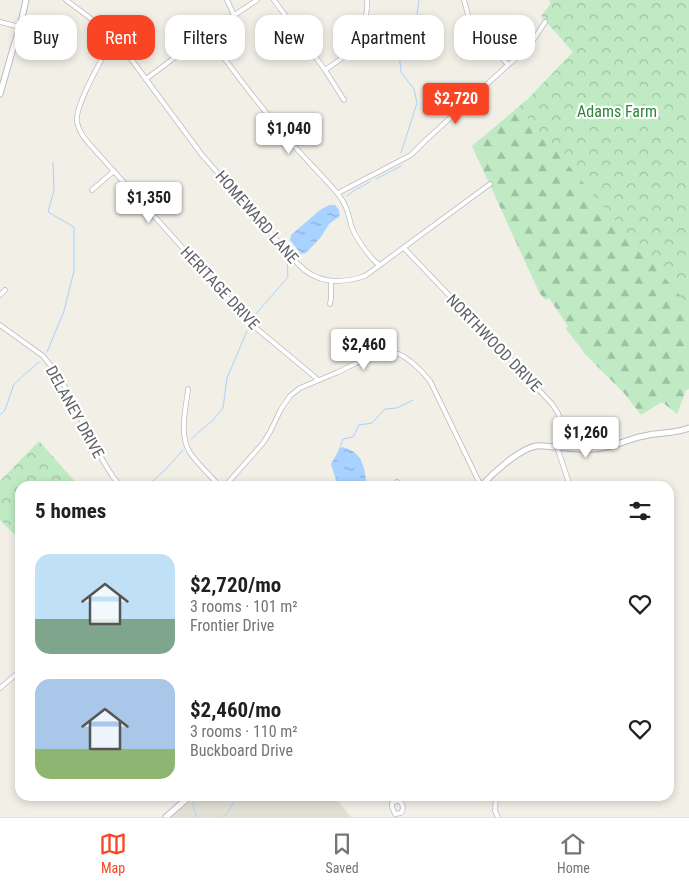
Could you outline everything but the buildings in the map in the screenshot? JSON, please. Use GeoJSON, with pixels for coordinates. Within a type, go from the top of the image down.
{"type":"FeatureCollection","features":[{"type":"Feature","properties":{"kind":"street"},"geometry":{"type":"LineString","coordinates":[[23,15],[26,0]]}},
{"type":"Feature","properties":{"kind":"street","name":"HOMEWARD LANE"},"geometry":{"type":"LineString","coordinates":[[66,0],[87,16]]}},
{"type":"Feature","properties":{"kind":"street"},"geometry":{"type":"LineString","coordinates":[[227,0],[234,15],[256,0]]}},
{"type":"Feature","properties":{"kind":"street"},"geometry":{"type":"LineString","coordinates":[[274,0],[325,70],[344,100]]}},
{"type":"Feature","properties":{"kind":"street"},"geometry":{"type":"LineString","coordinates":[[325,70],[346,55],[358,41],[366,15],[367,0]]}},
{"type":"Feature","properties":{"kind":"street"},"geometry":{"type":"LineString","coordinates":[[464,0],[471,22],[508,65]]}},
{"type":"Feature","properties":{"kind":"street"},"geometry":{"type":"LineString","coordinates":[[0,22],[15,26]]}},
{"type":"Feature","properties":{"kind":"street"},"geometry":{"type":"LineString","coordinates":[[338,194],[410,156],[526,50],[544,22]]}},
{"type":"Feature","properties":{"kind":"street"},"geometry":{"type":"LineString","coordinates":[[0,94],[15,43]]}},
{"type":"Feature","properties":{"kind":"street","name":"HERITAGE DRIVE"},"geometry":{"type":"LineString","coordinates":[[102,60],[83,96],[77,116],[79,131],[250,323],[318,380]]}},
{"type":"Feature","properties":{"kind":"street","name":"HOMEWARD LANE"},"geometry":{"type":"LineString","coordinates":[[132,60],[202,154],[298,264],[312,275],[331,281],[347,281],[365,276],[490,184]]}},
{"type":"Feature","properties":{"kind":"street"},"geometry":{"type":"LineString","coordinates":[[146,79],[171,60]]}},
{"type":"Feature","properties":{"kind":"street"},"geometry":{"type":"LineString","coordinates":[[226,60],[290,142],[338,194],[347,208],[356,234],[379,265]]}},
{"type":"Feature","properties":{"kind":"street"},"geometry":{"type":"LineString","coordinates":[[92,190],[114,171]]}},
{"type":"Feature","properties":{"kind":"street","name":"NORTHWOOD DRIVE"},"geometry":{"type":"LineString","coordinates":[[404,248],[552,404],[560,418],[568,448]]}},
{"type":"Feature","properties":{"kind":"street"},"geometry":{"type":"LineString","coordinates":[[330,304],[331,281]]}},
{"type":"Feature","properties":{"kind":"street"},"geometry":{"type":"LineString","coordinates":[[0,295],[5,290]]}},
{"type":"Feature","properties":{"kind":"street","name":"DELANEY DRIVE"},"geometry":{"type":"LineString","coordinates":[[0,325],[43,356],[51,366],[65,387],[105,464],[117,481]]}},
{"type":"Feature","properties":{"kind":"street"},"geometry":{"type":"LineString","coordinates":[[229,481],[263,443],[281,409],[290,396],[300,388],[379,354],[391,352],[403,356],[430,381],[479,481]]}},
{"type":"Feature","properties":{"kind":"street"},"geometry":{"type":"LineString","coordinates":[[188,389],[184,434],[186,442],[189,451],[216,481]]}},
{"type":"Feature","properties":{"kind":"street"},"geometry":{"type":"LineString","coordinates":[[486,481],[524,450],[537,446],[602,448],[635,438],[676,432],[689,428]]}},
{"type":"Feature","properties":{"kind":"street"},"geometry":{"type":"LineString","coordinates":[[557,448],[568,481]]}},
{"type":"Feature","properties":{"kind":"street"},"geometry":{"type":"LineString","coordinates":[[0,688],[15,675]]}},
{"type":"Feature","properties":{"kind":"street"},"geometry":{"type":"LineString","coordinates":[[166,817],[184,801]]}},
{"type":"Feature","properties":{"kind":"street"},"geometry":{"type":"LineString","coordinates":[[495,801],[495,811],[498,817]]}},
{"type":"Feature","properties":{"kind":"shaded area"},"geometry":{"type":"Polygon","coordinates":[[[189,801],[338,801],[351,817],[171,817],[189,801]]]}},
{"type":"Feature","properties":{"kind":"green space"},"geometry":{"type":"Polygon","coordinates":[[[549,0],[689,0],[689,389],[686,390],[677,414],[662,402],[641,415],[624,393],[587,356],[566,329],[568,326],[549,298],[545,300],[539,292],[472,146],[528,99],[573,52],[547,9],[551,3],[549,0]]]}},
{"type":"Feature","properties":{"kind":"green space","name":"Adams Farm"},"geometry":{"type":"Polygon","coordinates":[[[554,0],[689,0],[689,306],[518,107],[573,52],[541,16],[554,0]]]}},
{"type":"Feature","properties":{"kind":"green space"},"geometry":{"type":"Polygon","coordinates":[[[39,441],[75,481],[15,481],[15,535],[0,520],[0,481],[39,441]]]}},
{"type":"Feature","properties":{"kind":"water"},"geometry":{"type":"Polygon","coordinates":[[[329,205],[335,205],[339,210],[340,216],[329,224],[321,237],[306,253],[301,254],[290,240],[291,235],[320,210],[329,205]]]}},
{"type":"Feature","properties":{"kind":"water"},"geometry":{"type":"Polygon","coordinates":[[[343,447],[354,452],[360,458],[365,471],[366,481],[336,481],[331,464],[340,448],[343,447]]]}},
{"type":"Feature","properties":{"kind":"waterway"},"geometry":{"type":"LineString","coordinates":[[401,153],[417,103],[414,89],[401,72],[399,53],[415,29],[419,0]]}},
{"type":"Feature","properties":{"kind":"waterway"},"geometry":{"type":"LineString","coordinates":[[47,352],[64,311],[74,271],[74,227],[48,212],[54,190],[53,162]]}},
{"type":"Feature","properties":{"kind":"waterway"},"geometry":{"type":"LineString","coordinates":[[376,179],[401,166]]}},
{"type":"Feature","properties":{"kind":"waterway"},"geometry":{"type":"LineString","coordinates":[[347,196],[370,182]]}},
{"type":"Feature","properties":{"kind":"waterway"},"geometry":{"type":"LineString","coordinates":[[254,316],[288,277],[287,262]]}},
{"type":"Feature","properties":{"kind":"waterway"},"geometry":{"type":"LineString","coordinates":[[191,439],[214,419],[223,408],[227,378],[247,331]]}},
{"type":"Feature","properties":{"kind":"waterway"},"geometry":{"type":"LineString","coordinates":[[0,415],[5,410],[14,384],[39,362]]}},
{"type":"Feature","properties":{"kind":"waterway"},"geometry":{"type":"LineString","coordinates":[[339,450],[343,439],[353,437],[359,425],[372,423],[385,409],[397,408],[413,400]]}},
{"type":"Feature","properties":{"kind":"waterway"},"geometry":{"type":"LineString","coordinates":[[153,481],[183,450]]}},
{"type":"Feature","properties":{"kind":"waterway"},"geometry":{"type":"LineString","coordinates":[[194,801],[196,817]]}},
{"type":"Feature","properties":{"kind":"waterway"},"geometry":{"type":"LineString","coordinates":[[223,817],[234,801]]}}]}
